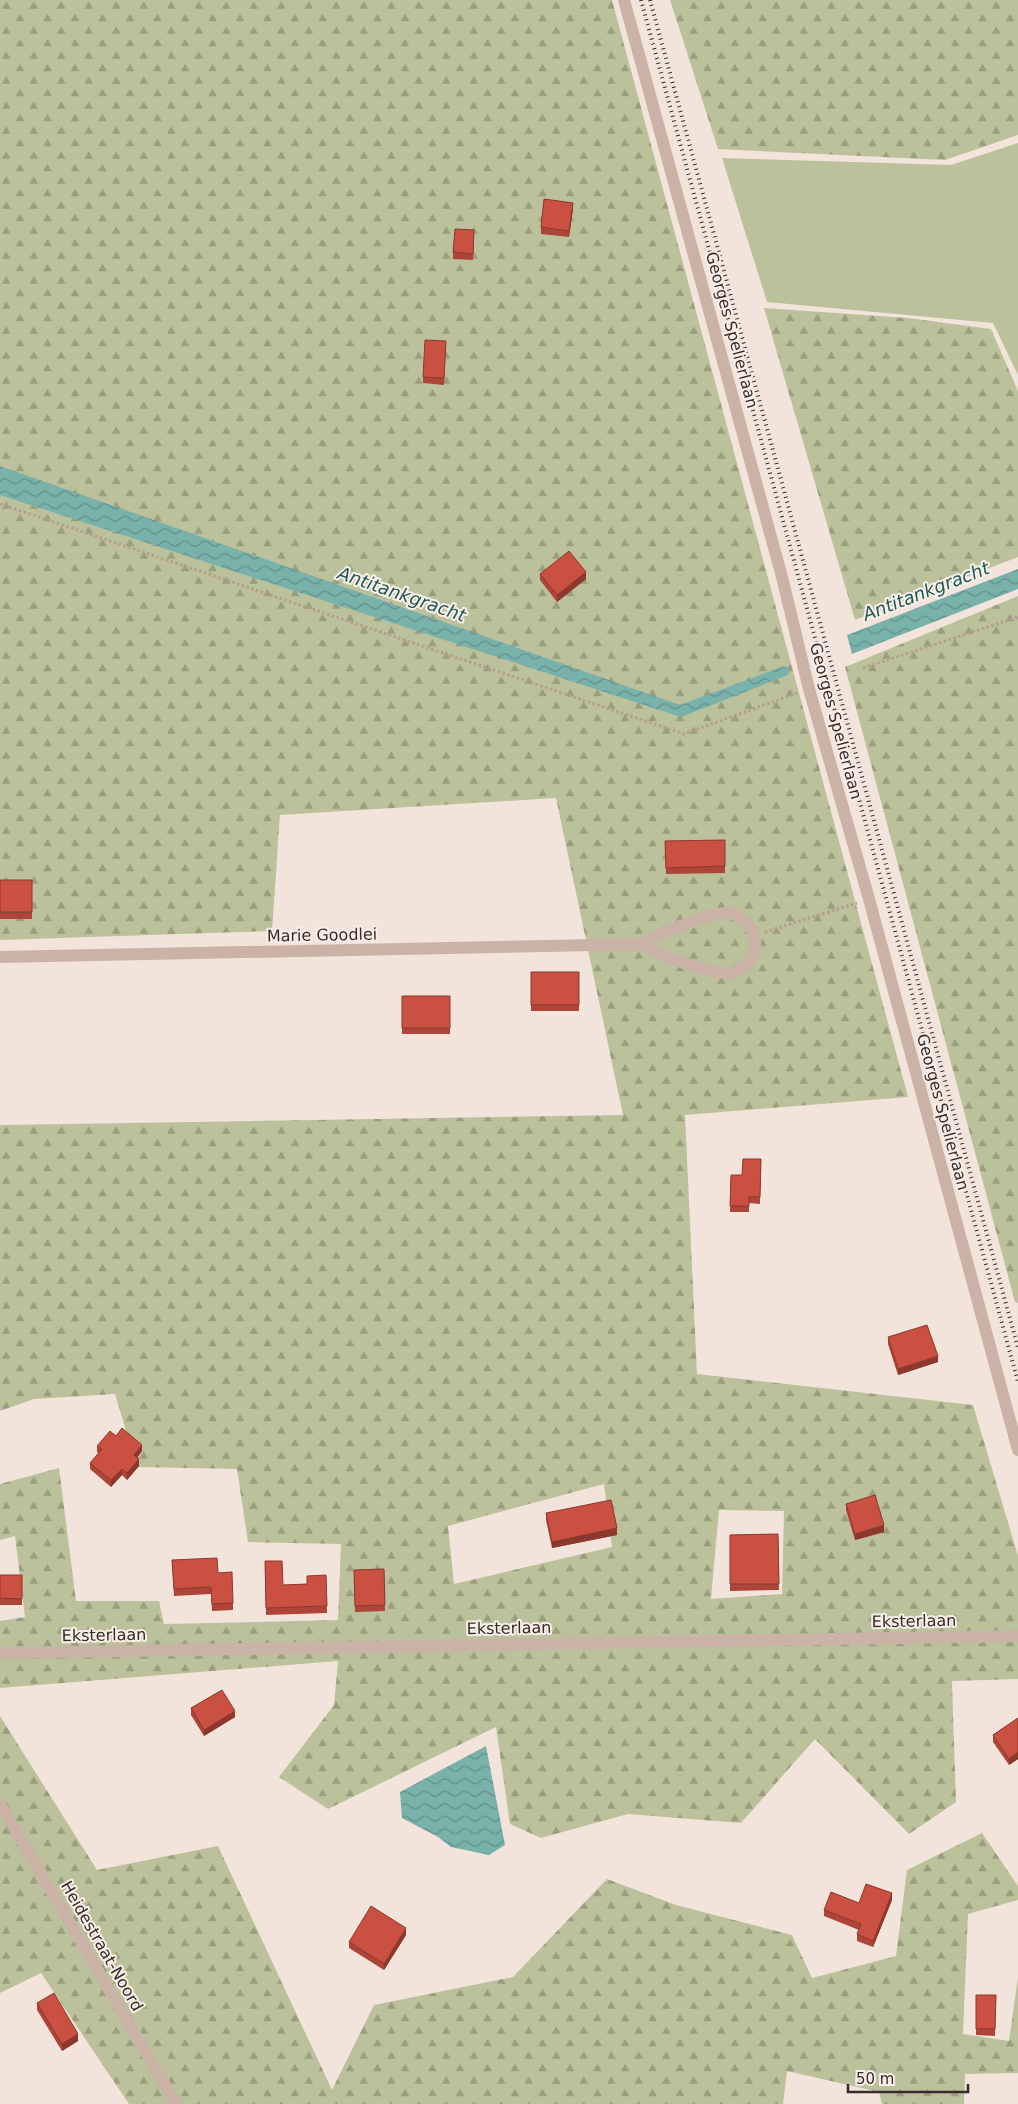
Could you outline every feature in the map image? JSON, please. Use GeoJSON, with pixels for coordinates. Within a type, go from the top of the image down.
{"type":"FeatureCollection","features":[{"type":"Feature","properties":{"kind":"street","name":"Georges Spelierlaan"},"geometry":{"type":"LineString","coordinates":[[624,0],[782,577],[809,689],[869,899],[1018,1450]]}},
{"type":"Feature","properties":{"kind":"street"},"geometry":{"type":"LineString","coordinates":[[645,944],[656,935],[715,913],[733,913],[749,923],[755,935]]}},
{"type":"Feature","properties":{"kind":"street","name":"Marie Goodlei"},"geometry":{"type":"LineString","coordinates":[[0,957],[645,944],[661,954],[718,973],[730,973],[741,968],[751,959],[756,948],[755,935]]}},
{"type":"Feature","properties":{"kind":"street","name":"Eksterlaan"},"geometry":{"type":"LineString","coordinates":[[0,1653],[1018,1636]]}},
{"type":"Feature","properties":{"kind":"street","name":"Heidestraat-Noord"},"geometry":{"type":"LineString","coordinates":[[0,1804],[176,2104]]}},
{"type":"Feature","properties":{"kind":"path"},"geometry":{"type":"LineString","coordinates":[[0,504],[684,734],[809,689]]}},
{"type":"Feature","properties":{"kind":"path"},"geometry":{"type":"LineString","coordinates":[[863,668],[1018,617]]}},
{"type":"Feature","properties":{"kind":"path"},"geometry":{"type":"LineString","coordinates":[[755,935],[869,899]]}},
{"type":"Feature","properties":{"kind":"green space"},"geometry":{"type":"Polygon","coordinates":[[[0,0],[612,0],[908,1097],[685,1115],[697,1374],[973,1405],[1018,1556],[1018,1679],[952,1681],[956,1802],[909,1834],[815,1739],[741,1823],[628,1814],[541,1838],[510,1824],[496,1727],[328,1809],[279,1777],[334,1705],[338,1661],[0,1688],[0,1621],[25,1617],[15,1536],[0,1540],[0,1484],[59,1468],[76,1601],[159,1601],[164,1624],[338,1620],[341,1544],[248,1542],[237,1469],[137,1467],[115,1394],[34,1399],[0,1411],[0,1125],[623,1115],[556,798],[280,815],[272,931],[0,940],[0,0]],[[604,1484],[448,1526],[454,1584],[612,1547],[604,1484]],[[719,1510],[711,1599],[782,1594],[784,1511],[719,1510]]]}},
{"type":"Feature","properties":{"kind":"green space"},"geometry":{"type":"Polygon","coordinates":[[[670,0],[1018,0],[1018,135],[945,160],[718,149],[670,0]]]}},
{"type":"Feature","properties":{"kind":"green space"},"geometry":{"type":"Polygon","coordinates":[[[1018,143],[1018,375],[993,323],[767,302],[722,158],[951,165],[1018,143]]]}},
{"type":"Feature","properties":{"kind":"green space"},"geometry":{"type":"Polygon","coordinates":[[[764,308],[908,318],[991,329],[1018,391],[1018,557],[855,620],[764,308]]]}},
{"type":"Feature","properties":{"kind":"green space"},"geometry":{"type":"Polygon","coordinates":[[[1018,596],[1018,1303],[1015,1302],[845,667],[1018,596]]]}},
{"type":"Feature","properties":{"kind":"green space"},"geometry":{"type":"Polygon","coordinates":[[[0,1716],[97,1870],[218,1846],[332,2090],[374,2005],[513,1977],[607,1879],[676,1905],[792,1935],[812,1978],[896,1956],[907,1870],[982,1833],[1018,1886],[1018,1900],[968,1914],[963,2034],[1009,2041],[1018,1977],[1018,2073],[965,2074],[964,2104],[882,2104],[879,2092],[787,2071],[783,2104],[129,2104],[41,1973],[0,1993],[0,1716]]]}},
{"type":"Feature","properties":{"kind":"water","name":"Antitankgracht"},"geometry":{"type":"Polygon","coordinates":[[[0,466],[680,705],[784,666],[790,669],[788,675],[681,717],[0,495],[0,466]]]}},
{"type":"Feature","properties":{"kind":"water","name":"Antitankgracht"},"geometry":{"type":"Polygon","coordinates":[[[1018,569],[1018,589],[852,654],[847,635],[1018,569]]]}},
{"type":"Feature","properties":{"kind":"water"},"geometry":{"type":"Polygon","coordinates":[[[486,1746],[505,1845],[489,1855],[451,1847],[438,1837],[402,1818],[400,1792],[486,1746]]]}},
{"type":"Feature","properties":{"kind":"building"},"geometry":{"type":"Polygon","coordinates":[[[544,199],[573,203],[569,231],[541,227],[544,199]]]}},
{"type":"Feature","properties":{"kind":"building"},"geometry":{"type":"Polygon","coordinates":[[[455,229],[474,230],[473,254],[453,252],[455,229]]]}},
{"type":"Feature","properties":{"kind":"building"},"geometry":{"type":"Polygon","coordinates":[[[425,340],[446,341],[444,378],[423,377],[425,340]]]}},
{"type":"Feature","properties":{"kind":"building"},"geometry":{"type":"Polygon","coordinates":[[[569,551],[586,572],[557,595],[540,574],[569,551]]]}},
{"type":"Feature","properties":{"kind":"building"},"geometry":{"type":"Polygon","coordinates":[[[725,840],[725,866],[666,868],[665,841],[725,840]]]}},
{"type":"Feature","properties":{"kind":"building"},"geometry":{"type":"Polygon","coordinates":[[[0,880],[32,880],[32,912],[0,912],[0,880]]]}},
{"type":"Feature","properties":{"kind":"building"},"geometry":{"type":"Polygon","coordinates":[[[531,972],[579,972],[579,1005],[531,1005],[531,972]]]}},
{"type":"Feature","properties":{"kind":"building"},"geometry":{"type":"Polygon","coordinates":[[[402,996],[450,996],[450,1028],[402,1028],[402,996]]]}},
{"type":"Feature","properties":{"kind":"building"},"geometry":{"type":"Polygon","coordinates":[[[743,1159],[761,1159],[760,1197],[749,1197],[749,1206],[730,1206],[731,1175],[742,1175],[743,1159]]]}},
{"type":"Feature","properties":{"kind":"building"},"geometry":{"type":"Polygon","coordinates":[[[927,1325],[938,1356],[898,1369],[888,1337],[927,1325]]]}},
{"type":"Feature","properties":{"kind":"building"},"geometry":{"type":"Polygon","coordinates":[[[122,1428],[142,1445],[134,1455],[139,1459],[127,1473],[122,1469],[111,1480],[90,1463],[102,1449],[97,1446],[110,1431],[116,1436],[122,1428]]]}},
{"type":"Feature","properties":{"kind":"building"},"geometry":{"type":"Polygon","coordinates":[[[875,1495],[884,1525],[855,1534],[846,1504],[875,1495]]]}},
{"type":"Feature","properties":{"kind":"building"},"geometry":{"type":"Polygon","coordinates":[[[611,1500],[617,1528],[552,1542],[546,1513],[611,1500]]]}},
{"type":"Feature","properties":{"kind":"building"},"geometry":{"type":"Polygon","coordinates":[[[778,1534],[779,1584],[730,1584],[730,1535],[778,1534]]]}},
{"type":"Feature","properties":{"kind":"building"},"geometry":{"type":"Polygon","coordinates":[[[217,1558],[218,1573],[232,1572],[233,1603],[212,1604],[211,1587],[174,1589],[172,1560],[217,1558]]]}},
{"type":"Feature","properties":{"kind":"building"},"geometry":{"type":"Polygon","coordinates":[[[265,1561],[282,1561],[283,1585],[307,1584],[307,1576],[326,1575],[327,1606],[266,1608],[265,1561]]]}},
{"type":"Feature","properties":{"kind":"building"},"geometry":{"type":"Polygon","coordinates":[[[384,1569],[385,1605],[355,1606],[354,1570],[384,1569]]]}},
{"type":"Feature","properties":{"kind":"building"},"geometry":{"type":"Polygon","coordinates":[[[0,1575],[22,1575],[22,1599],[0,1598],[0,1575]]]}},
{"type":"Feature","properties":{"kind":"building"},"geometry":{"type":"Polygon","coordinates":[[[222,1690],[235,1711],[204,1730],[191,1708],[222,1690]]]}},
{"type":"Feature","properties":{"kind":"building"},"geometry":{"type":"Polygon","coordinates":[[[1018,1718],[1018,1752],[1009,1759],[993,1735],[1018,1718]]]}},
{"type":"Feature","properties":{"kind":"building"},"geometry":{"type":"Polygon","coordinates":[[[866,1884],[892,1893],[873,1941],[857,1934],[861,1924],[824,1910],[831,1892],[859,1903],[866,1884]]]}},
{"type":"Feature","properties":{"kind":"building"},"geometry":{"type":"Polygon","coordinates":[[[371,1906],[406,1928],[384,1964],[349,1942],[371,1906]]]}},
{"type":"Feature","properties":{"kind":"building"},"geometry":{"type":"Polygon","coordinates":[[[54,1993],[78,2034],[62,2044],[37,2003],[54,1993]]]}},
{"type":"Feature","properties":{"kind":"building"},"geometry":{"type":"Polygon","coordinates":[[[976,1995],[996,1995],[995,2029],[976,2029],[976,1995]]]}},
{"type":"Feature","properties":{"kind":"railway"},"geometry":{"type":"LineString","coordinates":[[641,0],[1018,1382]]}},
{"type":"Feature","properties":{"kind":"railway"},"geometry":{"type":"LineString","coordinates":[[650,0],[1018,1348]]}}]}
